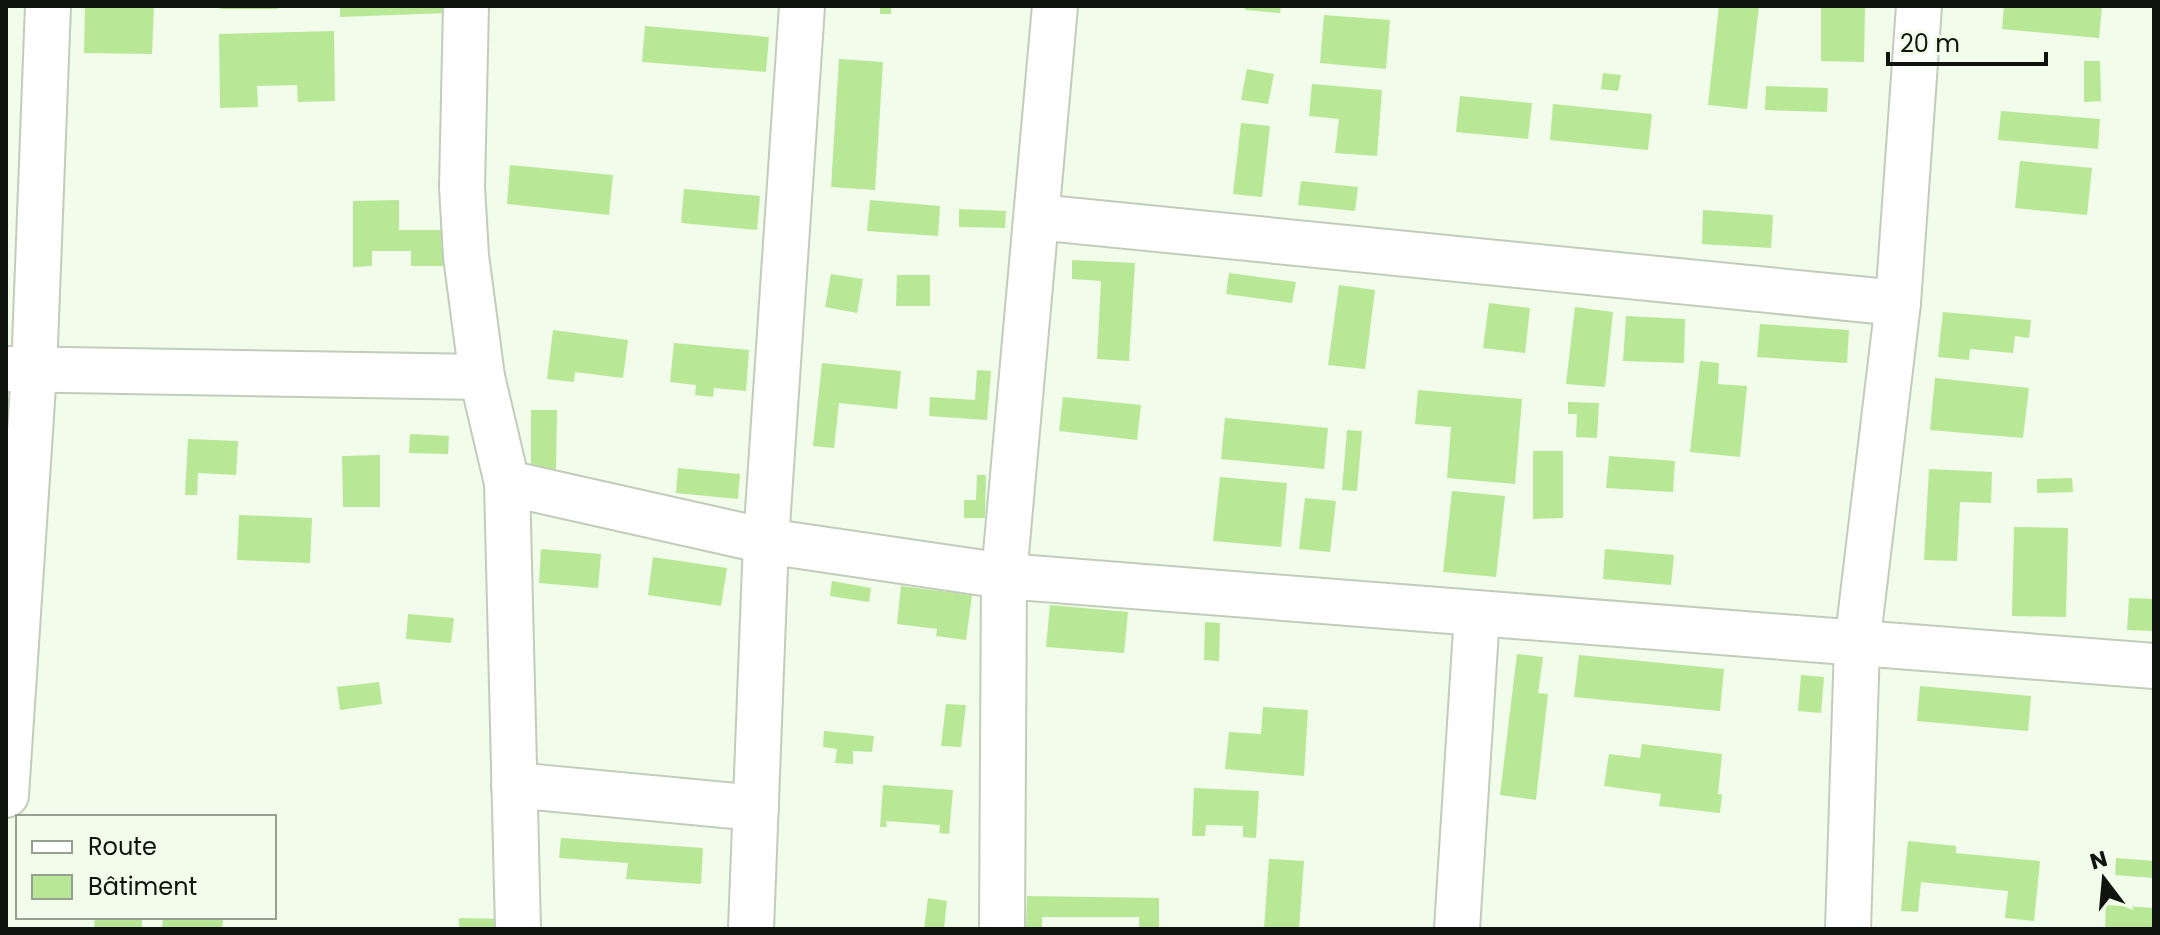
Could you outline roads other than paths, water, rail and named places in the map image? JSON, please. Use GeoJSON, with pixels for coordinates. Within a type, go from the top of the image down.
{"type":"FeatureCollection","features":[{"type":"Feature","properties":{"kind":"street"},"geometry":{"type":"LineString","coordinates":[[6,795],[20,370],[48,6]]}},
{"type":"Feature","properties":{"kind":"street"},"geometry":{"type":"LineString","coordinates":[[466,6],[462,187],[466,256],[482,377],[507,483],[518,929]]}},
{"type":"Feature","properties":{"kind":"street"},"geometry":{"type":"LineString","coordinates":[[751,929],[766,541],[802,6]]}},
{"type":"Feature","properties":{"kind":"street"},"geometry":{"type":"LineString","coordinates":[[1002,929],[1004,576],[1055,6]]}},
{"type":"Feature","properties":{"kind":"street"},"geometry":{"type":"LineString","coordinates":[[1848,929],[1857,645],[1898,303],[1919,6]]}},
{"type":"Feature","properties":{"kind":"street"},"geometry":{"type":"LineString","coordinates":[[1037,217],[1898,303]]}},
{"type":"Feature","properties":{"kind":"street"},"geometry":{"type":"LineString","coordinates":[[20,370],[482,377]]}},
{"type":"Feature","properties":{"kind":"street"},"geometry":{"type":"LineString","coordinates":[[507,483],[766,541],[1004,576],[2154,666]]}},
{"type":"Feature","properties":{"kind":"street"},"geometry":{"type":"LineString","coordinates":[[1457,929],[1477,614]]}},
{"type":"Feature","properties":{"kind":"street"},"geometry":{"type":"LineString","coordinates":[[514,785],[756,808]]}}]}
